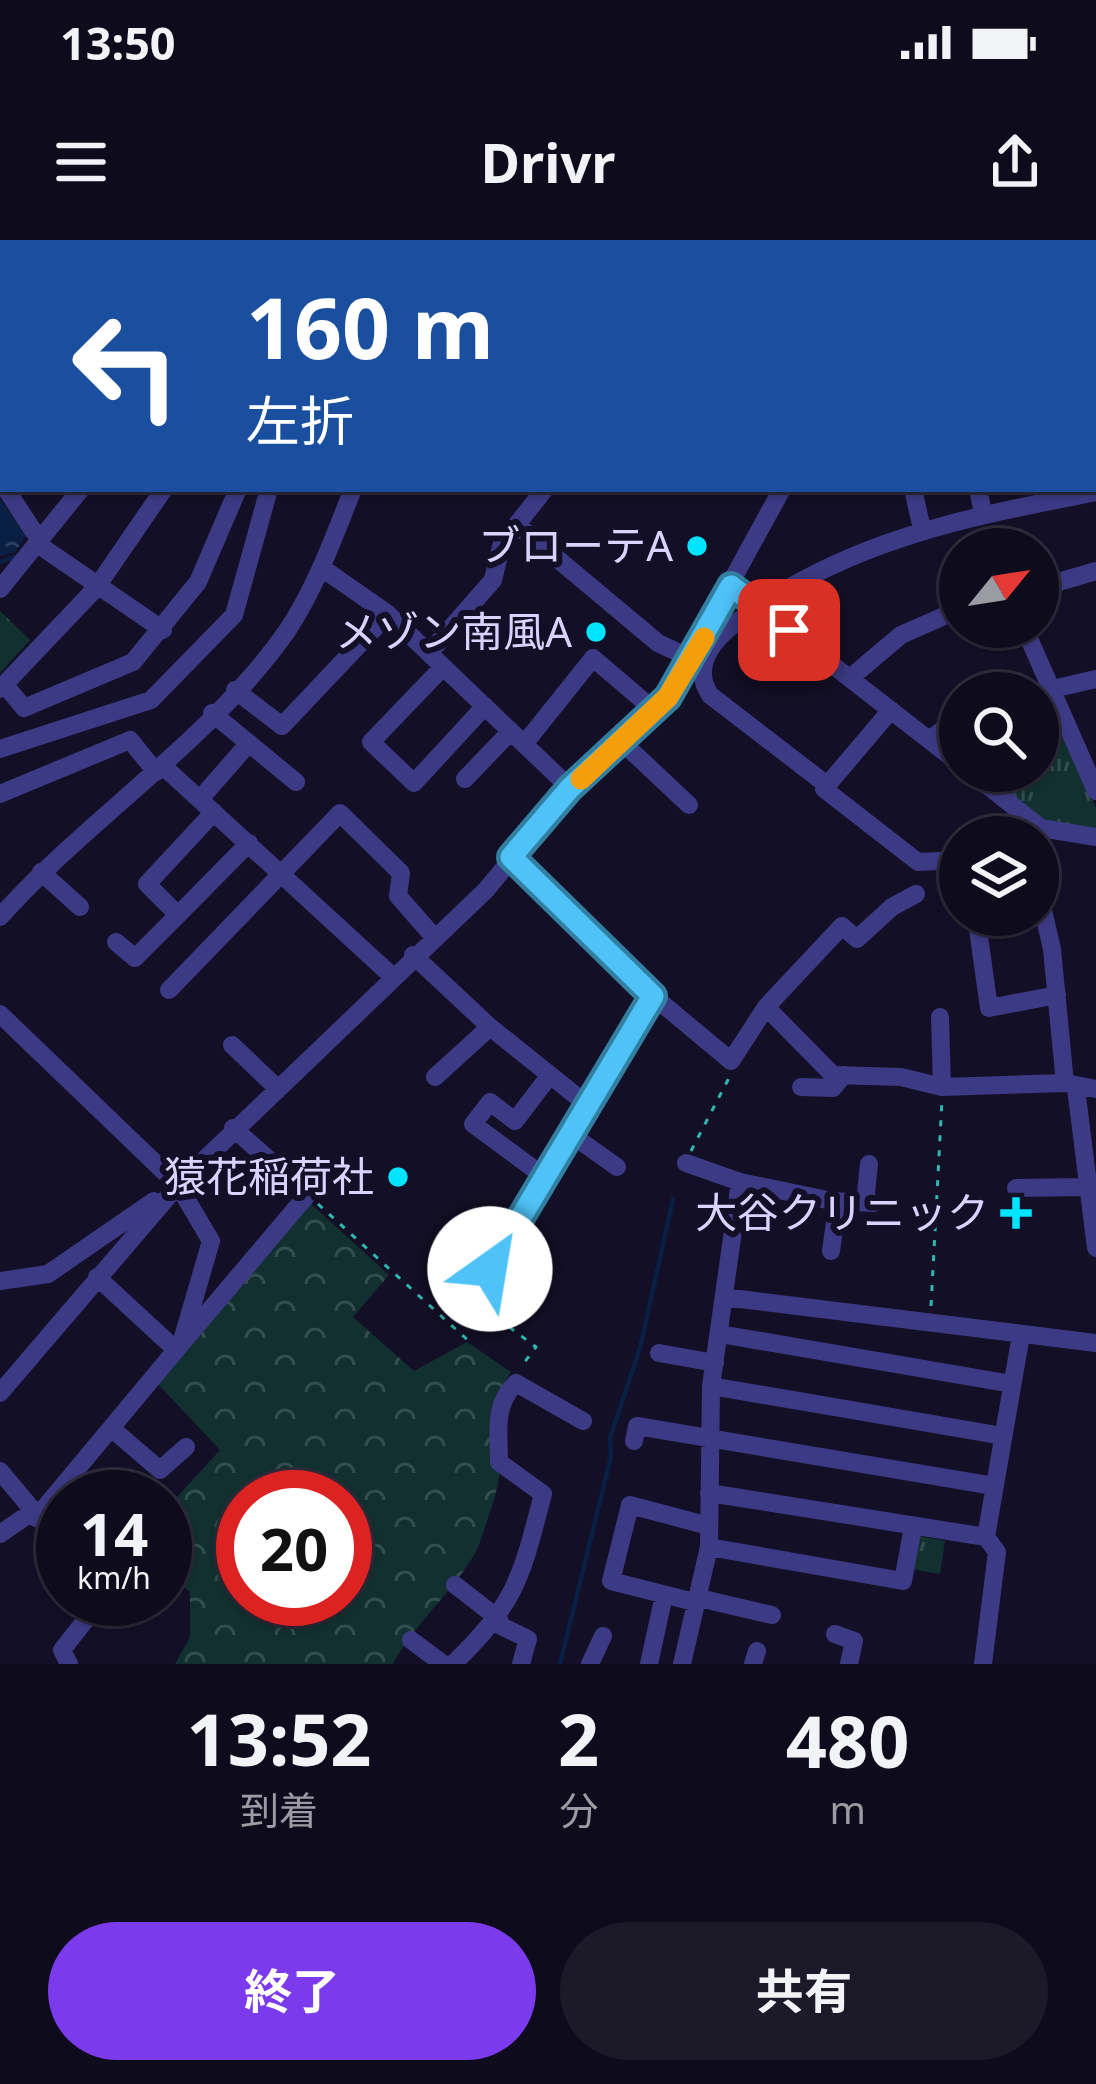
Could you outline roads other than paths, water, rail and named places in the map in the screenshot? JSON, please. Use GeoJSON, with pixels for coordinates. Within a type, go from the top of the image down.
{"type":"FeatureCollection","features":[{"type":"Feature","properties":{"kind":"street"},"geometry":{"type":"LineString","coordinates":[[9,492],[37,538],[96,588],[164,630]]}},
{"type":"Feature","properties":{"kind":"street"},"geometry":{"type":"LineString","coordinates":[[0,589],[78,492]]}},
{"type":"Feature","properties":{"kind":"street"},"geometry":{"type":"LineString","coordinates":[[162,492],[96,588],[2,687],[24,708],[133,662],[164,630],[198,581],[237,492]]}},
{"type":"Feature","properties":{"kind":"street"},"geometry":{"type":"LineString","coordinates":[[0,748],[152,700],[234,615],[268,492]]}},
{"type":"Feature","properties":{"kind":"street"},"geometry":{"type":"LineString","coordinates":[[0,917],[41,872],[159,768],[286,632],[322,568],[352,492]]}},
{"type":"Feature","properties":{"kind":"street"},"geometry":{"type":"LineString","coordinates":[[485,706],[414,783],[370,742],[493,580],[502,543],[543,492]]}},
{"type":"Feature","properties":{"kind":"street"},"geometry":{"type":"LineString","coordinates":[[0,1393],[178,1185],[486,890],[570,788],[654,710],[692,659],[780,492]]}},
{"type":"Feature","properties":{"kind":"street"},"geometry":{"type":"LineString","coordinates":[[914,492],[922,529]]}},
{"type":"Feature","properties":{"kind":"street"},"geometry":{"type":"LineString","coordinates":[[979,492],[983,513]]}},
{"type":"Feature","properties":{"kind":"street"},"geometry":{"type":"LineString","coordinates":[[827,784],[710,695],[702,682],[717,635],[843,557],[922,529],[1086,492]]}},
{"type":"Feature","properties":{"kind":"street"},"geometry":{"type":"LineString","coordinates":[[517,525],[658,643],[692,659]]}},
{"type":"Feature","properties":{"kind":"street"},"geometry":{"type":"LineString","coordinates":[[322,568],[388,614],[570,788]]}},
{"type":"Feature","properties":{"kind":"street"},"geometry":{"type":"LineString","coordinates":[[1059,582],[1096,571]]}},
{"type":"Feature","properties":{"kind":"street"},"geometry":{"type":"LineString","coordinates":[[731,586],[939,748]]}},
{"type":"Feature","properties":{"kind":"street"},"geometry":{"type":"LineString","coordinates":[[235,690],[282,726],[388,614]]}},
{"type":"Feature","properties":{"kind":"street"},"geometry":{"type":"LineString","coordinates":[[850,678],[901,635],[939,618]]}},
{"type":"Feature","properties":{"kind":"street"},"geometry":{"type":"LineString","coordinates":[[465,779],[518,737],[593,658],[654,710]]}},
{"type":"Feature","properties":{"kind":"street"},"geometry":{"type":"LineString","coordinates":[[1059,687],[1096,679]]}},
{"type":"Feature","properties":{"kind":"street"},"geometry":{"type":"LineString","coordinates":[[891,710],[824,789],[918,862],[939,861]]}},
{"type":"Feature","properties":{"kind":"street"},"geometry":{"type":"LineString","coordinates":[[212,713],[296,782]]}},
{"type":"Feature","properties":{"kind":"street"},"geometry":{"type":"LineString","coordinates":[[1059,719],[1096,791]]}},
{"type":"Feature","properties":{"kind":"street"},"geometry":{"type":"LineString","coordinates":[[929,740],[939,733]]}},
{"type":"Feature","properties":{"kind":"street"},"geometry":{"type":"LineString","coordinates":[[0,794],[130,740],[392,976]]}},
{"type":"Feature","properties":{"kind":"street"},"geometry":{"type":"LineString","coordinates":[[622,742],[689,806]]}},
{"type":"Feature","properties":{"kind":"street"},"geometry":{"type":"LineString","coordinates":[[178,915],[147,884],[249,743]]}},
{"type":"Feature","properties":{"kind":"street"},"geometry":{"type":"LineString","coordinates":[[993,792],[1021,816]]}},
{"type":"Feature","properties":{"kind":"street"},"geometry":{"type":"LineString","coordinates":[[169,990],[340,813],[401,873],[398,896],[434,937]]}},
{"type":"Feature","properties":{"kind":"street"},"geometry":{"type":"LineString","coordinates":[[1059,834],[1096,837]]}},
{"type":"Feature","properties":{"kind":"street"},"geometry":{"type":"LineString","coordinates":[[116,942],[135,958],[249,843]]}},
{"type":"Feature","properties":{"kind":"street"},"geometry":{"type":"LineString","coordinates":[[511,857],[653,996],[730,1061],[766,1007],[842,926],[857,939],[892,907],[916,894]]}},
{"type":"Feature","properties":{"kind":"street"},"geometry":{"type":"LineString","coordinates":[[41,872],[80,908]]}},
{"type":"Feature","properties":{"kind":"street"},"geometry":{"type":"LineString","coordinates":[[979,936],[989,1008],[1057,995]]}},
{"type":"Feature","properties":{"kind":"street"},"geometry":{"type":"LineString","coordinates":[[1046,936],[1079,1087],[1084,1187],[1096,1248]]}},
{"type":"Feature","properties":{"kind":"street"},"geometry":{"type":"LineString","coordinates":[[413,956],[490,1028],[585,1103]]}},
{"type":"Feature","properties":{"kind":"street"},"geometry":{"type":"LineString","coordinates":[[490,1269],[653,996]]}},
{"type":"Feature","properties":{"kind":"street"},"geometry":{"type":"LineString","coordinates":[[766,1007],[833,1075],[942,1087],[1079,1087]]}},
{"type":"Feature","properties":{"kind":"street"},"geometry":{"type":"LineString","coordinates":[[0,1014],[178,1185],[211,1241],[178,1347]]}},
{"type":"Feature","properties":{"kind":"street"},"geometry":{"type":"LineString","coordinates":[[940,1017],[942,1087]]}},
{"type":"Feature","properties":{"kind":"street"},"geometry":{"type":"LineString","coordinates":[[435,1077],[490,1028]]}},
{"type":"Feature","properties":{"kind":"street"},"geometry":{"type":"LineString","coordinates":[[232,1045],[276,1087]]}},
{"type":"Feature","properties":{"kind":"street"},"geometry":{"type":"LineString","coordinates":[[546,1178],[472,1124],[490,1102],[515,1121],[550,1075]]}},
{"type":"Feature","properties":{"kind":"street"},"geometry":{"type":"LineString","coordinates":[[801,1087],[833,1088],[844,1075]]}},
{"type":"Feature","properties":{"kind":"street"},"geometry":{"type":"LineString","coordinates":[[0,1534],[34,1515],[308,1195],[233,1128]]}},
{"type":"Feature","properties":{"kind":"street"},"geometry":{"type":"LineString","coordinates":[[572,1135],[617,1166]]}},
{"type":"Feature","properties":{"kind":"street"},"geometry":{"type":"LineString","coordinates":[[686,1163],[740,1182],[869,1203],[869,1164]]}},
{"type":"Feature","properties":{"kind":"street"},"geometry":{"type":"LineString","coordinates":[[682,1664],[709,1537],[711,1386],[740,1182]]}},
{"type":"Feature","properties":{"kind":"street"},"geometry":{"type":"LineString","coordinates":[[0,1281],[48,1274],[178,1185]]}},
{"type":"Feature","properties":{"kind":"street"},"geometry":{"type":"LineString","coordinates":[[1016,1188],[1084,1187]]}},
{"type":"Feature","properties":{"kind":"street"},"geometry":{"type":"LineString","coordinates":[[831,1251],[838,1201]]}},
{"type":"Feature","properties":{"kind":"street"},"geometry":{"type":"LineString","coordinates":[[48,1274],[74,1304]]}},
{"type":"Feature","properties":{"kind":"street"},"geometry":{"type":"LineString","coordinates":[[97,1277],[178,1347]]}},
{"type":"Feature","properties":{"kind":"street"},"geometry":{"type":"LineString","coordinates":[[724,1297],[1096,1343]]}},
{"type":"Feature","properties":{"kind":"street"},"geometry":{"type":"LineString","coordinates":[[720,1334],[1012,1384]]}},
{"type":"Feature","properties":{"kind":"street"},"geometry":{"type":"LineString","coordinates":[[986,1537],[1021,1335]]}},
{"type":"Feature","properties":{"kind":"street"},"geometry":{"type":"LineString","coordinates":[[659,1353],[715,1364]]}},
{"type":"Feature","properties":{"kind":"street"},"geometry":{"type":"LineString","coordinates":[[452,1664],[497,1621],[522,1576],[543,1494],[499,1462],[498,1410],[505,1393],[516,1383],[583,1421]]}},
{"type":"Feature","properties":{"kind":"street"},"geometry":{"type":"LineString","coordinates":[[711,1386],[1003,1436]]}},
{"type":"Feature","properties":{"kind":"street"},"geometry":{"type":"LineString","coordinates":[[634,1442],[637,1426],[994,1486]]}},
{"type":"Feature","properties":{"kind":"street"},"geometry":{"type":"LineString","coordinates":[[111,1428],[160,1470],[187,1447]]}},
{"type":"Feature","properties":{"kind":"street"},"geometry":{"type":"LineString","coordinates":[[0,1471],[34,1515]]}},
{"type":"Feature","properties":{"kind":"street"},"geometry":{"type":"LineString","coordinates":[[709,1493],[986,1537],[997,1552],[982,1664]]}},
{"type":"Feature","properties":{"kind":"street"},"geometry":{"type":"LineString","coordinates":[[772,1615],[610,1581],[630,1505],[709,1537],[904,1581],[914,1526]]}},
{"type":"Feature","properties":{"kind":"street"},"geometry":{"type":"LineString","coordinates":[[455,1585],[497,1621],[528,1639],[521,1664]]}},
{"type":"Feature","properties":{"kind":"street"},"geometry":{"type":"LineString","coordinates":[[649,1664],[664,1595]]}},
{"type":"Feature","properties":{"kind":"street"},"geometry":{"type":"LineString","coordinates":[[69,1664],[62,1651],[81,1626]]}},
{"type":"Feature","properties":{"kind":"street"},"geometry":{"type":"LineString","coordinates":[[835,1634],[854,1641],[849,1664]]}},
{"type":"Feature","properties":{"kind":"street"},"geometry":{"type":"LineString","coordinates":[[590,1664],[603,1636]]}},
{"type":"Feature","properties":{"kind":"street"},"geometry":{"type":"LineString","coordinates":[[411,1640],[443,1664]]}},
{"type":"Feature","properties":{"kind":"water"},"geometry":{"type":"Polygon","coordinates":[[[0,499],[26,536],[15,552],[0,556],[0,499]]]}},
{"type":"Feature","properties":{"kind":"waterway"},"geometry":{"type":"LineString","coordinates":[[0,562],[17,556]]}},
{"type":"Feature","properties":{"kind":"waterway"},"geometry":{"type":"LineString","coordinates":[[560,1664],[611,1456],[610,1438],[640,1348],[673,1199]]}},
{"type":"Feature","properties":{"kind":"place","name":"ブローテA"},"geometry":{"type":"Point","coordinates":[697,546]}},
{"type":"Feature","properties":{"kind":"place","name":"メゾン南風A"},"geometry":{"type":"Point","coordinates":[596,632]}},
{"type":"Feature","properties":{"kind":"place","name":"猿花稲荷社"},"geometry":{"type":"Point","coordinates":[398,1177]}},
{"type":"Feature","properties":{"kind":"place","name":"大谷クリニック"},"geometry":{"type":"Point","coordinates":[1016,1213]}}]}
